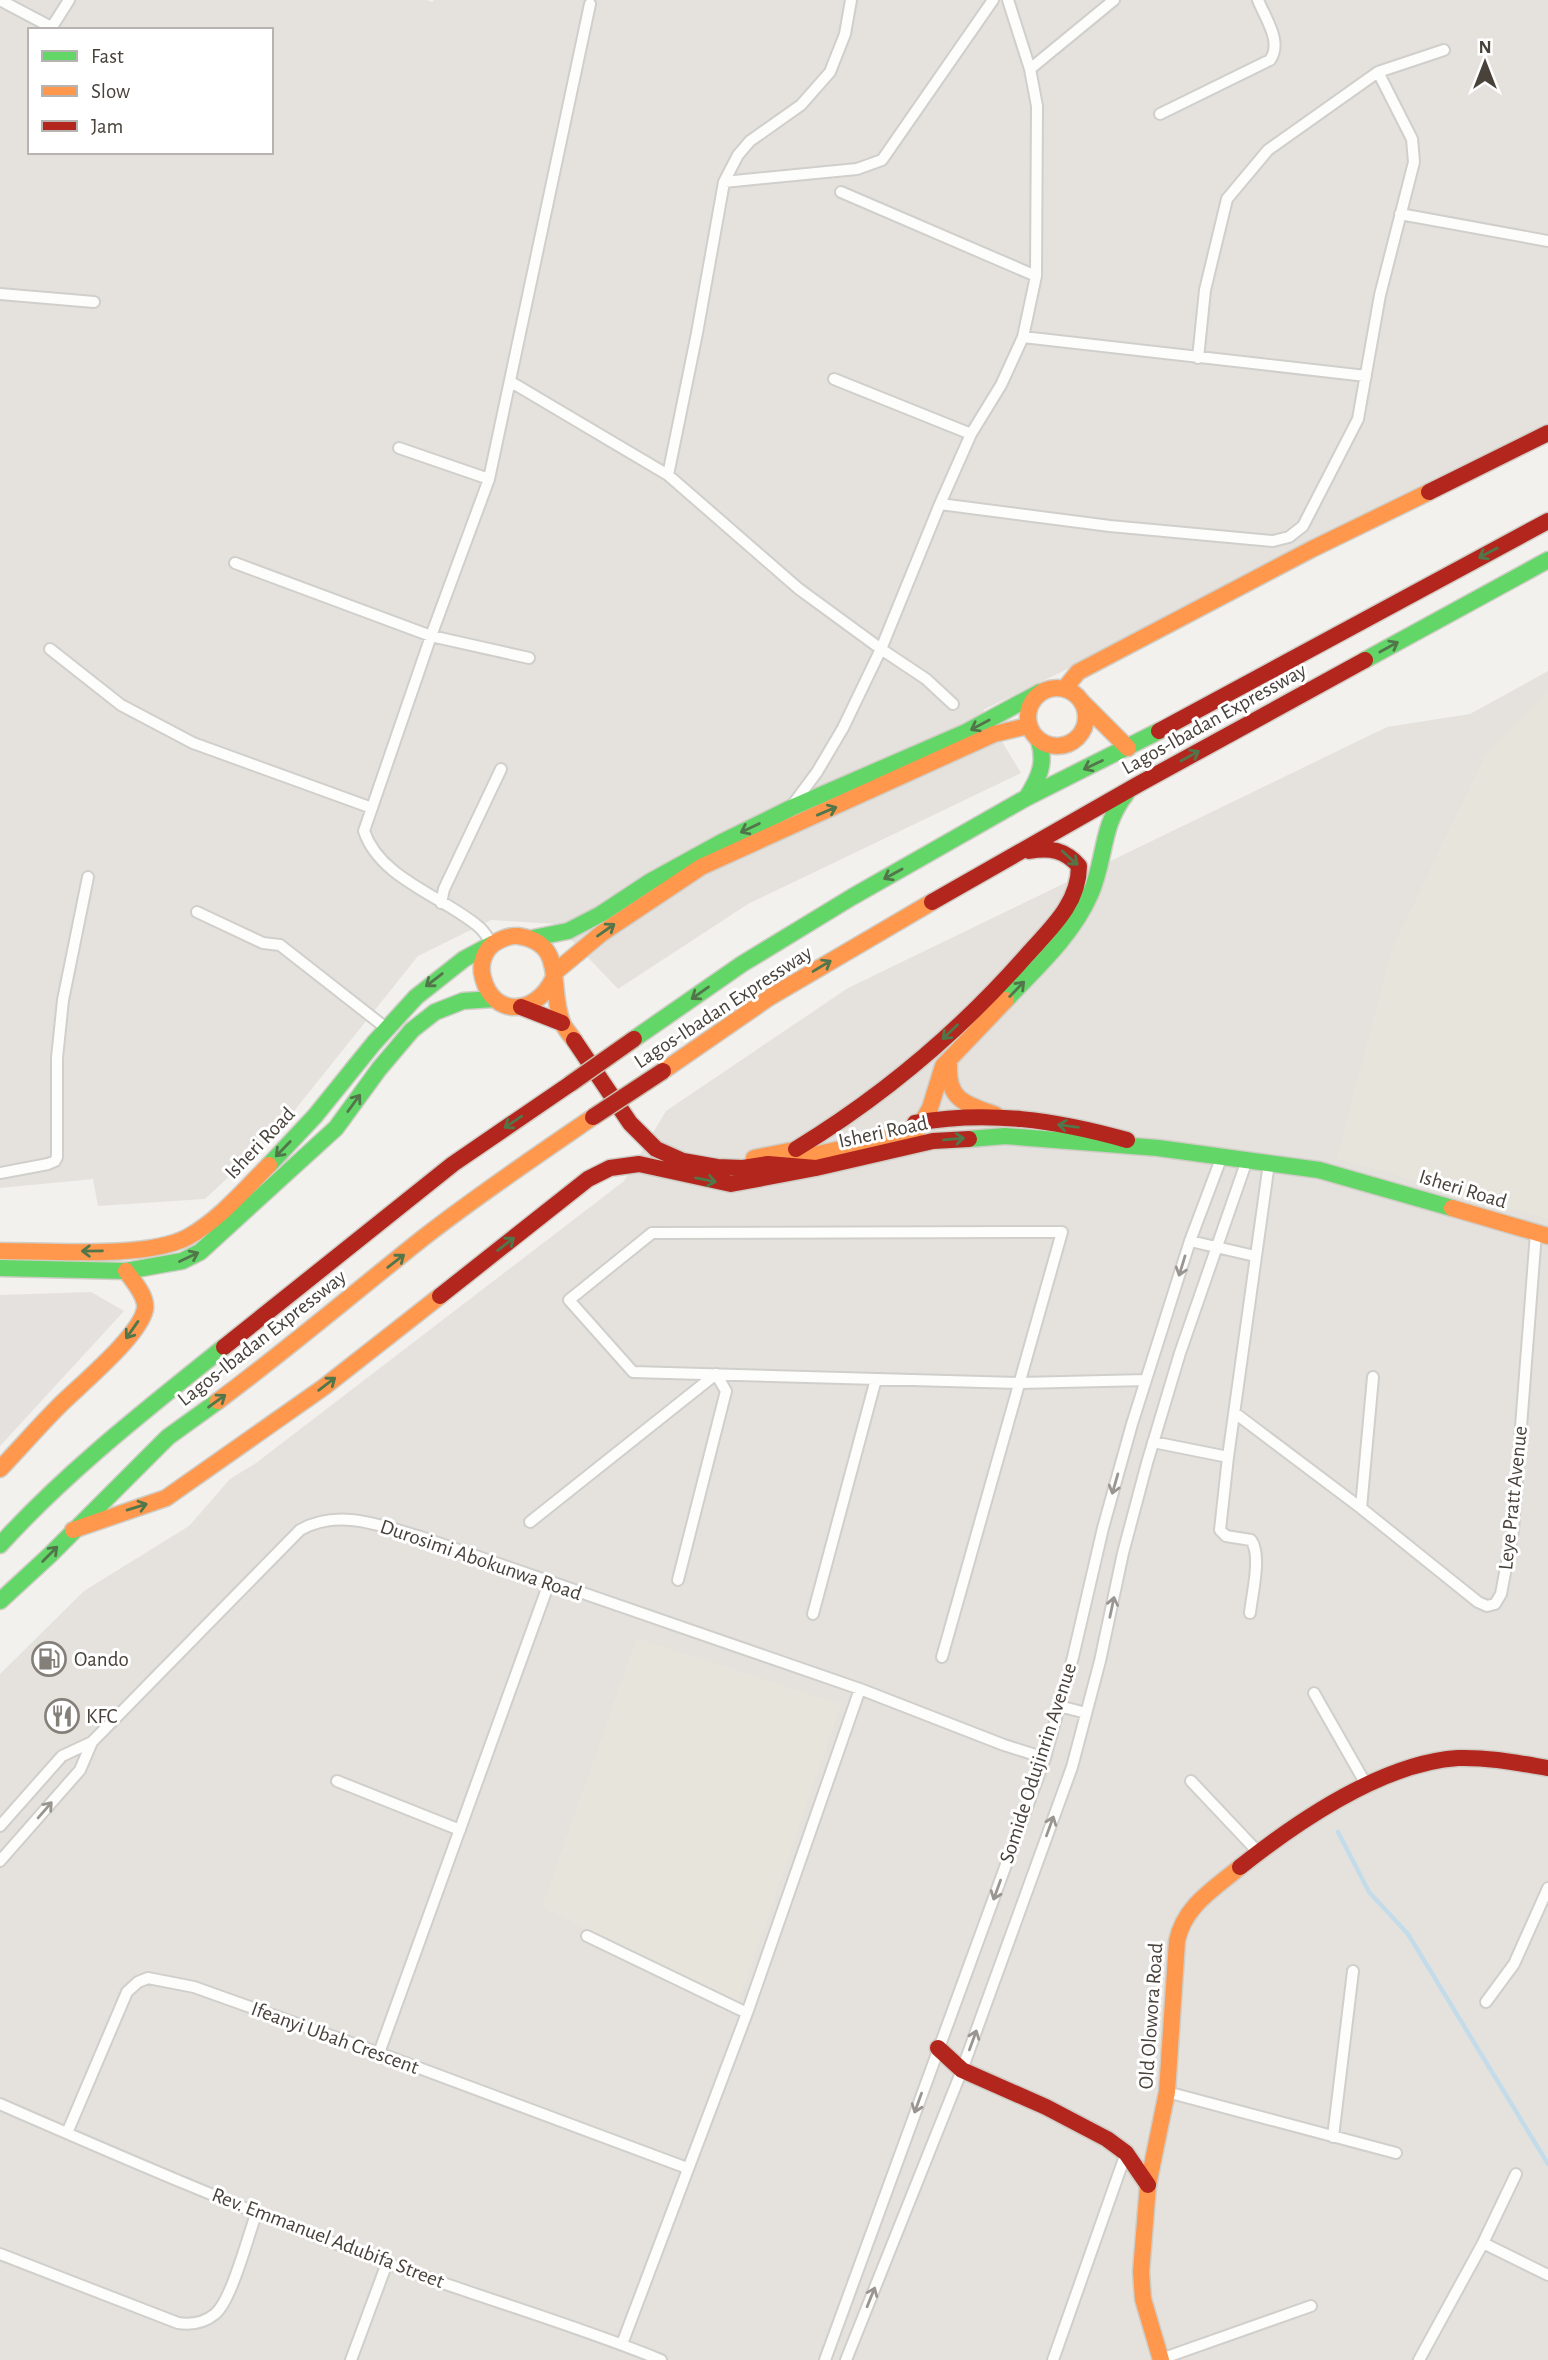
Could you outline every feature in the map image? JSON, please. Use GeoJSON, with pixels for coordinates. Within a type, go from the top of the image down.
{"type":"FeatureCollection","features":[{"type":"Feature","properties":{"kind":"main road"},"geometry":{"type":"LineString","coordinates":[[1065,688],[1078,672],[1312,549],[1548,433]]}},
{"type":"Feature","properties":{"kind":"main road","name":"Lagos-Ibadan Expressway"},"geometry":{"type":"LineString","coordinates":[[0,1545],[29,1514],[146,1409],[453,1164],[742,964],[852,897],[1026,798],[1128,748],[1548,521]]}},
{"type":"Feature","properties":{"kind":"main road","name":"Lagos-Ibadan Expressway"},"geometry":{"type":"LineString","coordinates":[[0,1601],[168,1437],[270,1362],[464,1208],[593,1117],[770,998],[986,871],[1548,560]]}},
{"type":"Feature","properties":{"kind":"main road"},"geometry":{"type":"LineString","coordinates":[[533,938],[568,931],[720,843],[791,808],[966,732],[1052,688],[1072,691],[1128,748]]}},
{"type":"Feature","properties":{"kind":"main road"},"geometry":{"type":"LineString","coordinates":[[1026,798],[1044,764],[1040,741],[1028,726],[1029,707],[1040,692]]}},
{"type":"Feature","properties":{"kind":"main road"},"geometry":{"type":"LineString","coordinates":[[1040,741],[1058,746],[1076,739],[1086,722],[1083,703]]}},
{"type":"Feature","properties":{"kind":"main road"},"geometry":{"type":"LineString","coordinates":[[521,1007],[536,1002],[547,992],[554,976],[572,956],[601,933],[701,867],[994,734],[1028,726]]}},
{"type":"Feature","properties":{"kind":"main road"},"geometry":{"type":"LineString","coordinates":[[768,1164],[916,1132],[930,1108],[943,1066],[1074,924],[1091,893],[1098,860],[1115,809],[1123,796],[1139,784]]}},
{"type":"Feature","properties":{"kind":"main road"},"geometry":{"type":"LineString","coordinates":[[796,1150],[835,1127],[872,1099],[932,1049],[996,987],[1063,913],[1076,891],[1079,866],[1072,856],[1059,849],[1045,848],[1030,851],[986,871]]}},
{"type":"Feature","properties":{"kind":"main road","name":"Isheri Road"},"geometry":{"type":"LineString","coordinates":[[0,1251],[85,1251],[159,1247],[182,1240],[217,1217],[290,1143],[386,1028],[429,983],[471,953],[512,934],[533,938],[545,946],[552,959],[562,1023],[630,1124],[656,1149],[683,1161],[718,1167],[743,1168],[768,1164],[816,1168],[933,1142],[1005,1136],[1158,1148],[1320,1170],[1542,1235]]}},
{"type":"Feature","properties":{"kind":"main road"},"geometry":{"type":"LineString","coordinates":[[492,944],[483,957],[481,972],[485,987],[495,999]]}},
{"type":"Feature","properties":{"kind":"main road","name":"Isheri Road"},"geometry":{"type":"LineString","coordinates":[[0,1268],[126,1271],[183,1261],[200,1252],[225,1231],[336,1128],[379,1069],[412,1030],[435,1012],[463,1002],[495,999],[507,1006],[521,1007],[562,1023]]}},
{"type":"Feature","properties":{"kind":"main road"},"geometry":{"type":"LineString","coordinates":[[950,1058],[950,1091],[963,1102],[996,1115]]}},
{"type":"Feature","properties":{"kind":"main road","name":"Isheri Road"},"geometry":{"type":"LineString","coordinates":[[630,1124],[694,1156],[751,1158],[954,1116],[996,1115],[1093,1130],[1158,1148]]}},
{"type":"Feature","properties":{"kind":"main road"},"geometry":{"type":"LineString","coordinates":[[73,1530],[166,1498],[324,1387],[588,1179],[610,1168],[639,1164],[731,1184],[816,1168]]}},
{"type":"Feature","properties":{"kind":"main road"},"geometry":{"type":"LineString","coordinates":[[0,1469],[62,1402],[119,1347],[134,1328],[145,1310],[144,1299],[126,1271]]}},
{"type":"Feature","properties":{"kind":"main road","name":"Old Olowora Road"},"geometry":{"type":"LineString","coordinates":[[1161,2360],[1143,2299],[1141,2272],[1148,2185],[1167,2092],[1180,1926],[1188,1912],[1258,1852],[1290,1829],[1367,1786],[1441,1760],[1465,1758],[1548,1768]]}},
{"type":"Feature","properties":{"kind":"main road"},"geometry":{"type":"LineString","coordinates":[[938,2048],[962,2070],[1057,2112],[1107,2138],[1126,2153],[1148,2185]]}},
{"type":"Feature","properties":{"kind":"street"},"geometry":{"type":"LineString","coordinates":[[0,0],[48,28]]}},
{"type":"Feature","properties":{"kind":"street"},"geometry":{"type":"LineString","coordinates":[[51,28],[69,0]]}},
{"type":"Feature","properties":{"kind":"street"},"geometry":{"type":"LineString","coordinates":[[668,475],[724,182],[738,155],[750,141],[801,104],[830,72],[845,34],[851,0]]}},
{"type":"Feature","properties":{"kind":"street"},"geometry":{"type":"LineString","coordinates":[[724,182],[858,169],[882,160],[993,0]]}},
{"type":"Feature","properties":{"kind":"street"},"geometry":{"type":"LineString","coordinates":[[791,808],[830,752],[881,649],[971,434],[1023,337],[1036,276],[1038,106],[1030,69],[1008,0]]}},
{"type":"Feature","properties":{"kind":"street"},"geometry":{"type":"LineString","coordinates":[[1030,69],[1114,0]]}},
{"type":"Feature","properties":{"kind":"street"},"geometry":{"type":"LineString","coordinates":[[1160,114],[1270,60],[1275,53],[1276,44],[1258,0]]}},
{"type":"Feature","properties":{"kind":"street"},"geometry":{"type":"LineString","coordinates":[[492,944],[481,927],[383,863],[369,844],[364,831],[431,636],[489,479],[590,4]]}},
{"type":"Feature","properties":{"kind":"street"},"geometry":{"type":"LineString","coordinates":[[1198,358],[1205,290],[1227,199],[1269,150],[1378,72],[1444,50]]}},
{"type":"Feature","properties":{"kind":"street"},"geometry":{"type":"LineString","coordinates":[[940,504],[1273,541],[1289,537],[1303,526],[1358,419],[1380,295],[1414,162],[1412,139],[1378,72]]}},
{"type":"Feature","properties":{"kind":"street"},"geometry":{"type":"LineString","coordinates":[[841,192],[1036,276]]}},
{"type":"Feature","properties":{"kind":"street"},"geometry":{"type":"LineString","coordinates":[[1400,214],[1548,241]]}},
{"type":"Feature","properties":{"kind":"street"},"geometry":{"type":"LineString","coordinates":[[0,294],[94,302]]}},
{"type":"Feature","properties":{"kind":"street"},"geometry":{"type":"LineString","coordinates":[[1023,337],[1366,376]]}},
{"type":"Feature","properties":{"kind":"street"},"geometry":{"type":"LineString","coordinates":[[834,379],[971,434]]}},
{"type":"Feature","properties":{"kind":"street"},"geometry":{"type":"LineString","coordinates":[[511,382],[668,475],[799,589],[926,679],[953,704]]}},
{"type":"Feature","properties":{"kind":"street"},"geometry":{"type":"LineString","coordinates":[[399,447],[489,479]]}},
{"type":"Feature","properties":{"kind":"street"},"geometry":{"type":"LineString","coordinates":[[235,564],[431,636],[529,658]]}},
{"type":"Feature","properties":{"kind":"street"},"geometry":{"type":"LineString","coordinates":[[50,649],[121,705],[193,743],[372,808]]}},
{"type":"Feature","properties":{"kind":"street"},"geometry":{"type":"LineString","coordinates":[[441,903],[444,889],[500,769]]}},
{"type":"Feature","properties":{"kind":"street"},"geometry":{"type":"LineString","coordinates":[[0,1173],[48,1164],[57,1157],[57,1058],[62,1000],[88,877]]}},
{"type":"Feature","properties":{"kind":"street"},"geometry":{"type":"LineString","coordinates":[[197,912],[255,940],[280,944],[386,1028]]}},
{"type":"Feature","properties":{"kind":"street","name":"Somide Odujinrin Avenue"},"geometry":{"type":"LineString","coordinates":[[825,2360],[1045,1758],[1103,1528],[1146,1380],[1190,1241],[1222,1156]]}},
{"type":"Feature","properties":{"kind":"street"},"geometry":{"type":"LineString","coordinates":[[846,2360],[962,2070],[1072,1767],[1100,1661],[1123,1553],[1153,1442],[1180,1353],[1247,1160]]}},
{"type":"Feature","properties":{"kind":"street"},"geometry":{"type":"LineString","coordinates":[[1250,1613],[1255,1546],[1251,1540],[1226,1536],[1220,1530],[1269,1163]]}},
{"type":"Feature","properties":{"kind":"street"},"geometry":{"type":"LineString","coordinates":[[942,1657],[1020,1383],[1062,1232],[653,1233],[569,1300],[633,1372],[1020,1383],[1146,1380]]}},
{"type":"Feature","properties":{"kind":"street","name":"Leye Pratt Avenue"},"geometry":{"type":"LineString","coordinates":[[1235,1413],[1361,1508],[1478,1602],[1496,1604],[1501,1594],[1513,1530],[1542,1235]]}},
{"type":"Feature","properties":{"kind":"street"},"geometry":{"type":"LineString","coordinates":[[1190,1241],[1255,1256]]}},
{"type":"Feature","properties":{"kind":"street"},"geometry":{"type":"LineString","coordinates":[[530,1522],[716,1374]]}},
{"type":"Feature","properties":{"kind":"street"},"geometry":{"type":"LineString","coordinates":[[678,1580],[726,1391],[716,1374]]}},
{"type":"Feature","properties":{"kind":"street"},"geometry":{"type":"LineString","coordinates":[[1361,1508],[1373,1377]]}},
{"type":"Feature","properties":{"kind":"street"},"geometry":{"type":"LineString","coordinates":[[813,1614],[876,1379]]}},
{"type":"Feature","properties":{"kind":"street"},"geometry":{"type":"LineString","coordinates":[[1153,1442],[1228,1457]]}},
{"type":"Feature","properties":{"kind":"street","name":"Durosimi Abokunwa Road"},"geometry":{"type":"LineString","coordinates":[[0,1861],[80,1770],[92,1742],[300,1530],[313,1522],[334,1518],[375,1524],[422,1537],[860,1689],[1004,1745],[1045,1758]]}},
{"type":"Feature","properties":{"kind":"street"},"geometry":{"type":"LineString","coordinates":[[379,2053],[549,1583]]}},
{"type":"Feature","properties":{"kind":"street"},"geometry":{"type":"LineString","coordinates":[[622,2344],[747,2014],[860,1689]]}},
{"type":"Feature","properties":{"kind":"street"},"geometry":{"type":"LineString","coordinates":[[1314,1693],[1367,1786]]}},
{"type":"Feature","properties":{"kind":"street"},"geometry":{"type":"LineString","coordinates":[[1059,1706],[1086,1713]]}},
{"type":"Feature","properties":{"kind":"street"},"geometry":{"type":"LineString","coordinates":[[0,1826],[62,1756],[92,1742]]}},
{"type":"Feature","properties":{"kind":"street"},"geometry":{"type":"LineString","coordinates":[[337,1781],[460,1830]]}},
{"type":"Feature","properties":{"kind":"street"},"geometry":{"type":"LineString","coordinates":[[1191,1781],[1258,1852]]}},
{"type":"Feature","properties":{"kind":"street"},"geometry":{"type":"LineString","coordinates":[[1486,2002],[1514,1964],[1543,1908],[1548,1888]]}},
{"type":"Feature","properties":{"kind":"street"},"geometry":{"type":"LineString","coordinates":[[587,1936],[747,2014]]}},
{"type":"Feature","properties":{"kind":"street"},"geometry":{"type":"LineString","coordinates":[[1333,2137],[1353,1971]]}},
{"type":"Feature","properties":{"kind":"street","name":"Ifeanyi Ubah Crescent"},"geometry":{"type":"LineString","coordinates":[[67,2133],[127,1992],[138,1982],[148,1978],[194,1987],[687,2168]]}},
{"type":"Feature","properties":{"kind":"street"},"geometry":{"type":"LineString","coordinates":[[1167,2092],[1396,2153]]}},
{"type":"Feature","properties":{"kind":"street","name":"Rev. Emmanuel Adubifa Street"},"geometry":{"type":"LineString","coordinates":[[0,2104],[257,2212],[387,2263],[661,2360]]}},
{"type":"Feature","properties":{"kind":"street"},"geometry":{"type":"LineString","coordinates":[[1054,2360],[1126,2153]]}},
{"type":"Feature","properties":{"kind":"street"},"geometry":{"type":"LineString","coordinates":[[1419,2360],[1483,2242],[1516,2174]]}},
{"type":"Feature","properties":{"kind":"street"},"geometry":{"type":"LineString","coordinates":[[0,2254],[178,2323],[191,2325],[215,2314],[226,2300],[257,2212]]}},
{"type":"Feature","properties":{"kind":"street"},"geometry":{"type":"LineString","coordinates":[[1483,2242],[1548,2275]]}},
{"type":"Feature","properties":{"kind":"street"},"geometry":{"type":"LineString","coordinates":[[351,2360],[387,2263]]}},
{"type":"Feature","properties":{"kind":"street"},"geometry":{"type":"LineString","coordinates":[[1161,2360],[1311,2306]]}},
{"type":"Feature","properties":{"kind":"shaded area"},"geometry":{"type":"Polygon","coordinates":[[[0,0],[1548,0],[1548,436],[983,710],[1021,773],[748,904],[618,989],[556,924],[491,920],[418,956],[278,1131],[205,1199],[98,1206],[93,1179],[0,1188],[0,0]]]}},
{"type":"Feature","properties":{"kind":"shaded area"},"geometry":{"type":"Polygon","coordinates":[[[1548,671],[1548,2360],[0,2360],[0,1674],[84,1591],[189,1526],[230,1479],[256,1463],[624,1181],[666,1111],[848,988],[1387,727],[1470,714],[1548,671]]]}},
{"type":"Feature","properties":{"kind":"shaded area"},"geometry":{"type":"Polygon","coordinates":[[[1548,692],[1548,1219],[1337,1158],[1392,949],[1486,754],[1548,692]]]}},
{"type":"Feature","properties":{"kind":"shaded area"},"geometry":{"type":"Polygon","coordinates":[[[91,1292],[124,1311],[0,1446],[0,1295],[91,1292]]]}},
{"type":"Feature","properties":{"kind":"shaded area"},"geometry":{"type":"Polygon","coordinates":[[[637,1638],[841,1705],[738,2003],[542,1907],[637,1638]]]}},
{"type":"Feature","properties":{"kind":"waterway"},"geometry":{"type":"LineString","coordinates":[[1338,1832],[1369,1892],[1408,1934],[1548,2164]]}},
{"type":"Feature","properties":{"kind":"traffic: fast"},"geometry":{"type":"LineString","coordinates":[[1365,660],[1548,560]]}},
{"type":"Feature","properties":{"kind":"traffic: fast"},"geometry":{"type":"LineString","coordinates":[[533,938],[568,931],[720,843],[791,808],[966,732],[1040,692]]}},
{"type":"Feature","properties":{"kind":"traffic: fast"},"geometry":{"type":"LineString","coordinates":[[634,1039],[742,964],[852,897],[1026,798],[1159,731]]}},
{"type":"Feature","properties":{"kind":"traffic: fast"},"geometry":{"type":"LineString","coordinates":[[1027,797],[1040,770],[1042,756],[1039,741]]}},
{"type":"Feature","properties":{"kind":"traffic: fast"},"geometry":{"type":"LineString","coordinates":[[1006,1000],[1053,951],[1074,924],[1090,895],[1107,831],[1126,794]]}},
{"type":"Feature","properties":{"kind":"traffic: fast"},"geometry":{"type":"LineString","coordinates":[[269,1165],[315,1116],[374,1043],[416,997],[464,959],[492,944]]}},
{"type":"Feature","properties":{"kind":"traffic: fast"},"geometry":{"type":"LineString","coordinates":[[0,1268],[126,1271],[182,1261],[200,1252],[336,1128],[379,1069],[412,1030],[435,1012],[463,1001],[494,999]]}},
{"type":"Feature","properties":{"kind":"traffic: fast"},"geometry":{"type":"LineString","coordinates":[[969,1139],[1005,1136],[1158,1148],[1319,1170],[1452,1208]]}},
{"type":"Feature","properties":{"kind":"traffic: fast"},"geometry":{"type":"LineString","coordinates":[[0,1545],[80,1466],[224,1347]]}},
{"type":"Feature","properties":{"kind":"traffic: fast"},"geometry":{"type":"LineString","coordinates":[[0,1601],[168,1437],[218,1401]]}},
{"type":"Feature","properties":{"kind":"traffic: slow"},"geometry":{"type":"LineString","coordinates":[[1065,688],[1078,672],[1312,549],[1429,492]]}},
{"type":"Feature","properties":{"kind":"traffic: slow"},"geometry":{"type":"LineString","coordinates":[[1051,688],[1063,688],[1078,696],[1086,711],[1086,717],[1086,723],[1078,738],[1063,746],[1051,746],[1036,738],[1028,723],[1028,711],[1036,696],[1051,688]]}},
{"type":"Feature","properties":{"kind":"traffic: slow"},"geometry":{"type":"LineString","coordinates":[[1083,703],[1128,748]]}},
{"type":"Feature","properties":{"kind":"traffic: slow"},"geometry":{"type":"LineString","coordinates":[[554,973],[602,933],[701,867],[994,734],[1028,726]]}},
{"type":"Feature","properties":{"kind":"traffic: slow"},"geometry":{"type":"LineString","coordinates":[[663,1071],[770,997],[932,902]]}},
{"type":"Feature","properties":{"kind":"traffic: slow"},"geometry":{"type":"LineString","coordinates":[[553,979],[546,991],[527,1005],[506,1006],[496,1000],[489,991],[482,974],[482,962],[492,945],[511,936],[533,940],[544,947],[553,968],[562,1022],[574,1040]]}},
{"type":"Feature","properties":{"kind":"traffic: slow"},"geometry":{"type":"LineString","coordinates":[[791,1160],[916,1132],[930,1108],[943,1066],[1006,1000]]}},
{"type":"Feature","properties":{"kind":"traffic: slow"},"geometry":{"type":"LineString","coordinates":[[949,1065],[949,1077],[955,1094],[968,1104],[996,1115]]}},
{"type":"Feature","properties":{"kind":"traffic: slow"},"geometry":{"type":"LineString","coordinates":[[218,1401],[444,1222],[593,1117]]}},
{"type":"Feature","properties":{"kind":"traffic: slow"},"geometry":{"type":"LineString","coordinates":[[754,1158],[804,1148]]}},
{"type":"Feature","properties":{"kind":"traffic: slow"},"geometry":{"type":"LineString","coordinates":[[0,1251],[123,1251],[170,1244],[188,1237],[211,1222],[269,1165]]}},
{"type":"Feature","properties":{"kind":"traffic: slow"},"geometry":{"type":"LineString","coordinates":[[1452,1208],[1548,1236]]}},
{"type":"Feature","properties":{"kind":"traffic: slow"},"geometry":{"type":"LineString","coordinates":[[0,1469],[59,1406],[121,1346],[141,1320],[145,1309],[144,1299],[126,1271]]}},
{"type":"Feature","properties":{"kind":"traffic: slow"},"geometry":{"type":"LineString","coordinates":[[73,1530],[166,1498],[324,1387],[440,1296]]}},
{"type":"Feature","properties":{"kind":"traffic: slow"},"geometry":{"type":"LineString","coordinates":[[1161,2360],[1143,2299],[1141,2272],[1148,2185],[1167,2092],[1177,1941],[1193,1908],[1240,1867]]}},
{"type":"Feature","properties":{"kind":"traffic: jam"},"geometry":{"type":"LineString","coordinates":[[1429,492],[1548,433]]}},
{"type":"Feature","properties":{"kind":"traffic: jam"},"geometry":{"type":"LineString","coordinates":[[1159,731],[1548,521]]}},
{"type":"Feature","properties":{"kind":"traffic: jam"},"geometry":{"type":"LineString","coordinates":[[932,902],[1365,660]]}},
{"type":"Feature","properties":{"kind":"traffic: jam"},"geometry":{"type":"LineString","coordinates":[[796,1149],[889,1085],[947,1036],[1000,984],[1062,915],[1074,892],[1079,866],[1057,851],[1029,851]]}},
{"type":"Feature","properties":{"kind":"traffic: jam"},"geometry":{"type":"LineString","coordinates":[[521,1007],[562,1023]]}},
{"type":"Feature","properties":{"kind":"traffic: jam"},"geometry":{"type":"LineString","coordinates":[[570,1084],[634,1039]]}},
{"type":"Feature","properties":{"kind":"traffic: jam"},"geometry":{"type":"LineString","coordinates":[[574,1040],[630,1123],[656,1149],[683,1161],[717,1167],[743,1168],[768,1164],[816,1168],[933,1141],[969,1139]]}},
{"type":"Feature","properties":{"kind":"traffic: jam"},"geometry":{"type":"LineString","coordinates":[[593,1117],[663,1071]]}},
{"type":"Feature","properties":{"kind":"traffic: jam"},"geometry":{"type":"LineString","coordinates":[[224,1347],[453,1164],[570,1084]]}},
{"type":"Feature","properties":{"kind":"traffic: jam"},"geometry":{"type":"LineString","coordinates":[[915,1123],[969,1117],[1022,1119],[1074,1127],[1127,1140]]}},
{"type":"Feature","properties":{"kind":"traffic: jam"},"geometry":{"type":"LineString","coordinates":[[440,1296],[588,1179],[610,1168],[639,1164],[731,1184],[816,1168]]}},
{"type":"Feature","properties":{"kind":"traffic: jam"},"geometry":{"type":"LineString","coordinates":[[1240,1867],[1288,1831],[1342,1797],[1400,1771],[1429,1762],[1458,1758],[1492,1759],[1548,1768]]}},
{"type":"Feature","properties":{"kind":"traffic: jam"},"geometry":{"type":"LineString","coordinates":[[938,2048],[962,2070],[1046,2107],[1107,2139],[1126,2153],[1148,2185]]}},
{"type":"Feature","properties":{"kind":"place","name":"Oando"},"geometry":{"type":"Point","coordinates":[49,1659]}},
{"type":"Feature","properties":{"kind":"place","name":"KFC"},"geometry":{"type":"Point","coordinates":[62,1716]}}]}
